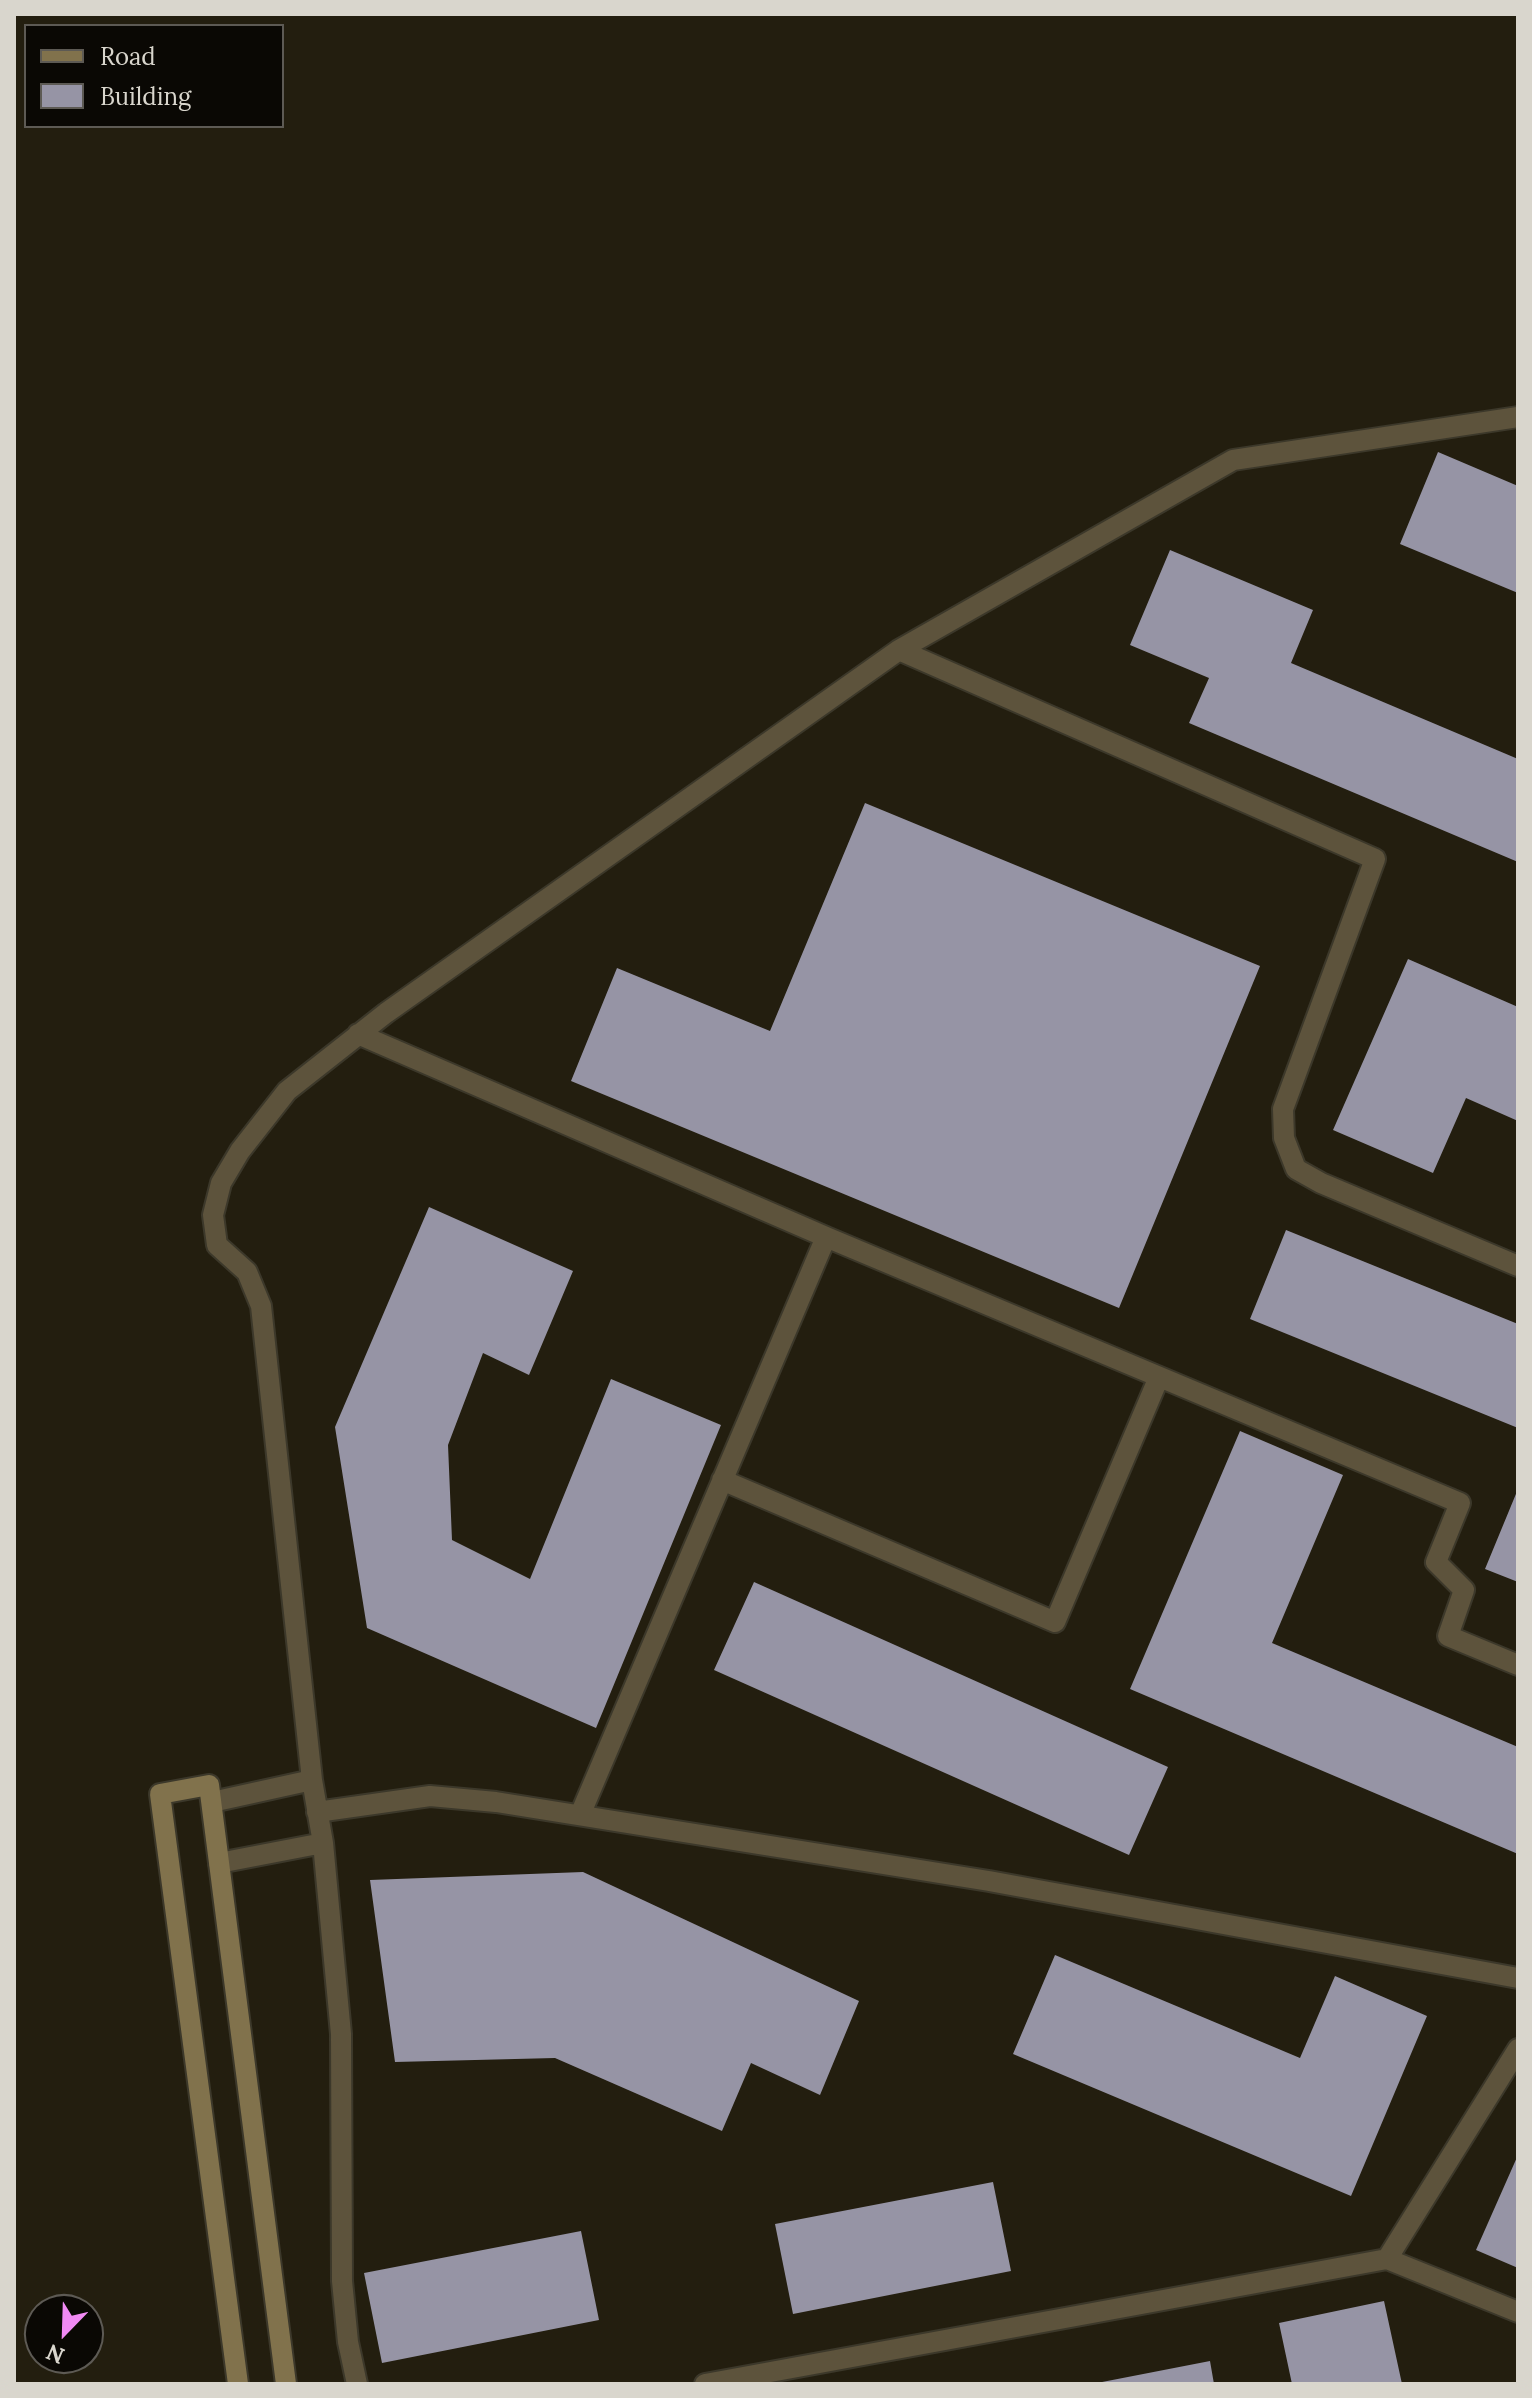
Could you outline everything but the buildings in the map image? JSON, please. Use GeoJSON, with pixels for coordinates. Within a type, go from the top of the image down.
{"type":"FeatureCollection","features":[{"type":"Feature","properties":{"kind":"street"},"geometry":{"type":"LineString","coordinates":[[238,2384],[160,1794],[209,1785],[286,2384]]}},
{"type":"Feature","properties":{"kind":"lane"},"geometry":{"type":"LineString","coordinates":[[357,2384],[348,2342],[342,2281],[341,2034],[323,1843],[312,1780],[261,1306],[247,1272],[217,1245],[213,1215],[221,1183],[240,1151],[287,1091],[358,1034],[899,650],[1233,460],[1518,417]]}},
{"type":"Feature","properties":{"kind":"lane"},"geometry":{"type":"LineString","coordinates":[[899,650],[1375,859],[1283,1109],[1284,1138],[1296,1169],[1321,1183],[1518,1266]]}},
{"type":"Feature","properties":{"kind":"lane"},"geometry":{"type":"LineString","coordinates":[[358,1034],[826,1237],[1460,1503],[1436,1562],[1464,1590],[1448,1636],[1518,1665]]}},
{"type":"Feature","properties":{"kind":"lane"},"geometry":{"type":"LineString","coordinates":[[580,1815],[826,1237]]}},
{"type":"Feature","properties":{"kind":"lane"},"geometry":{"type":"LineString","coordinates":[[722,1480],[1055,1622],[1159,1377]]}},
{"type":"Feature","properties":{"kind":"lane"},"geometry":{"type":"LineString","coordinates":[[212,1802],[312,1780]]}},
{"type":"Feature","properties":{"kind":"lane"},"geometry":{"type":"LineString","coordinates":[[317,1812],[430,1796],[496,1802],[989,1881],[1518,1978]]}},
{"type":"Feature","properties":{"kind":"lane"},"geometry":{"type":"LineString","coordinates":[[219,1863],[323,1843]]}},
{"type":"Feature","properties":{"kind":"lane"},"geometry":{"type":"LineString","coordinates":[[1387,2259],[1518,2049]]}},
{"type":"Feature","properties":{"kind":"lane"},"geometry":{"type":"LineString","coordinates":[[705,2384],[1387,2259],[1518,2312]]}}]}
